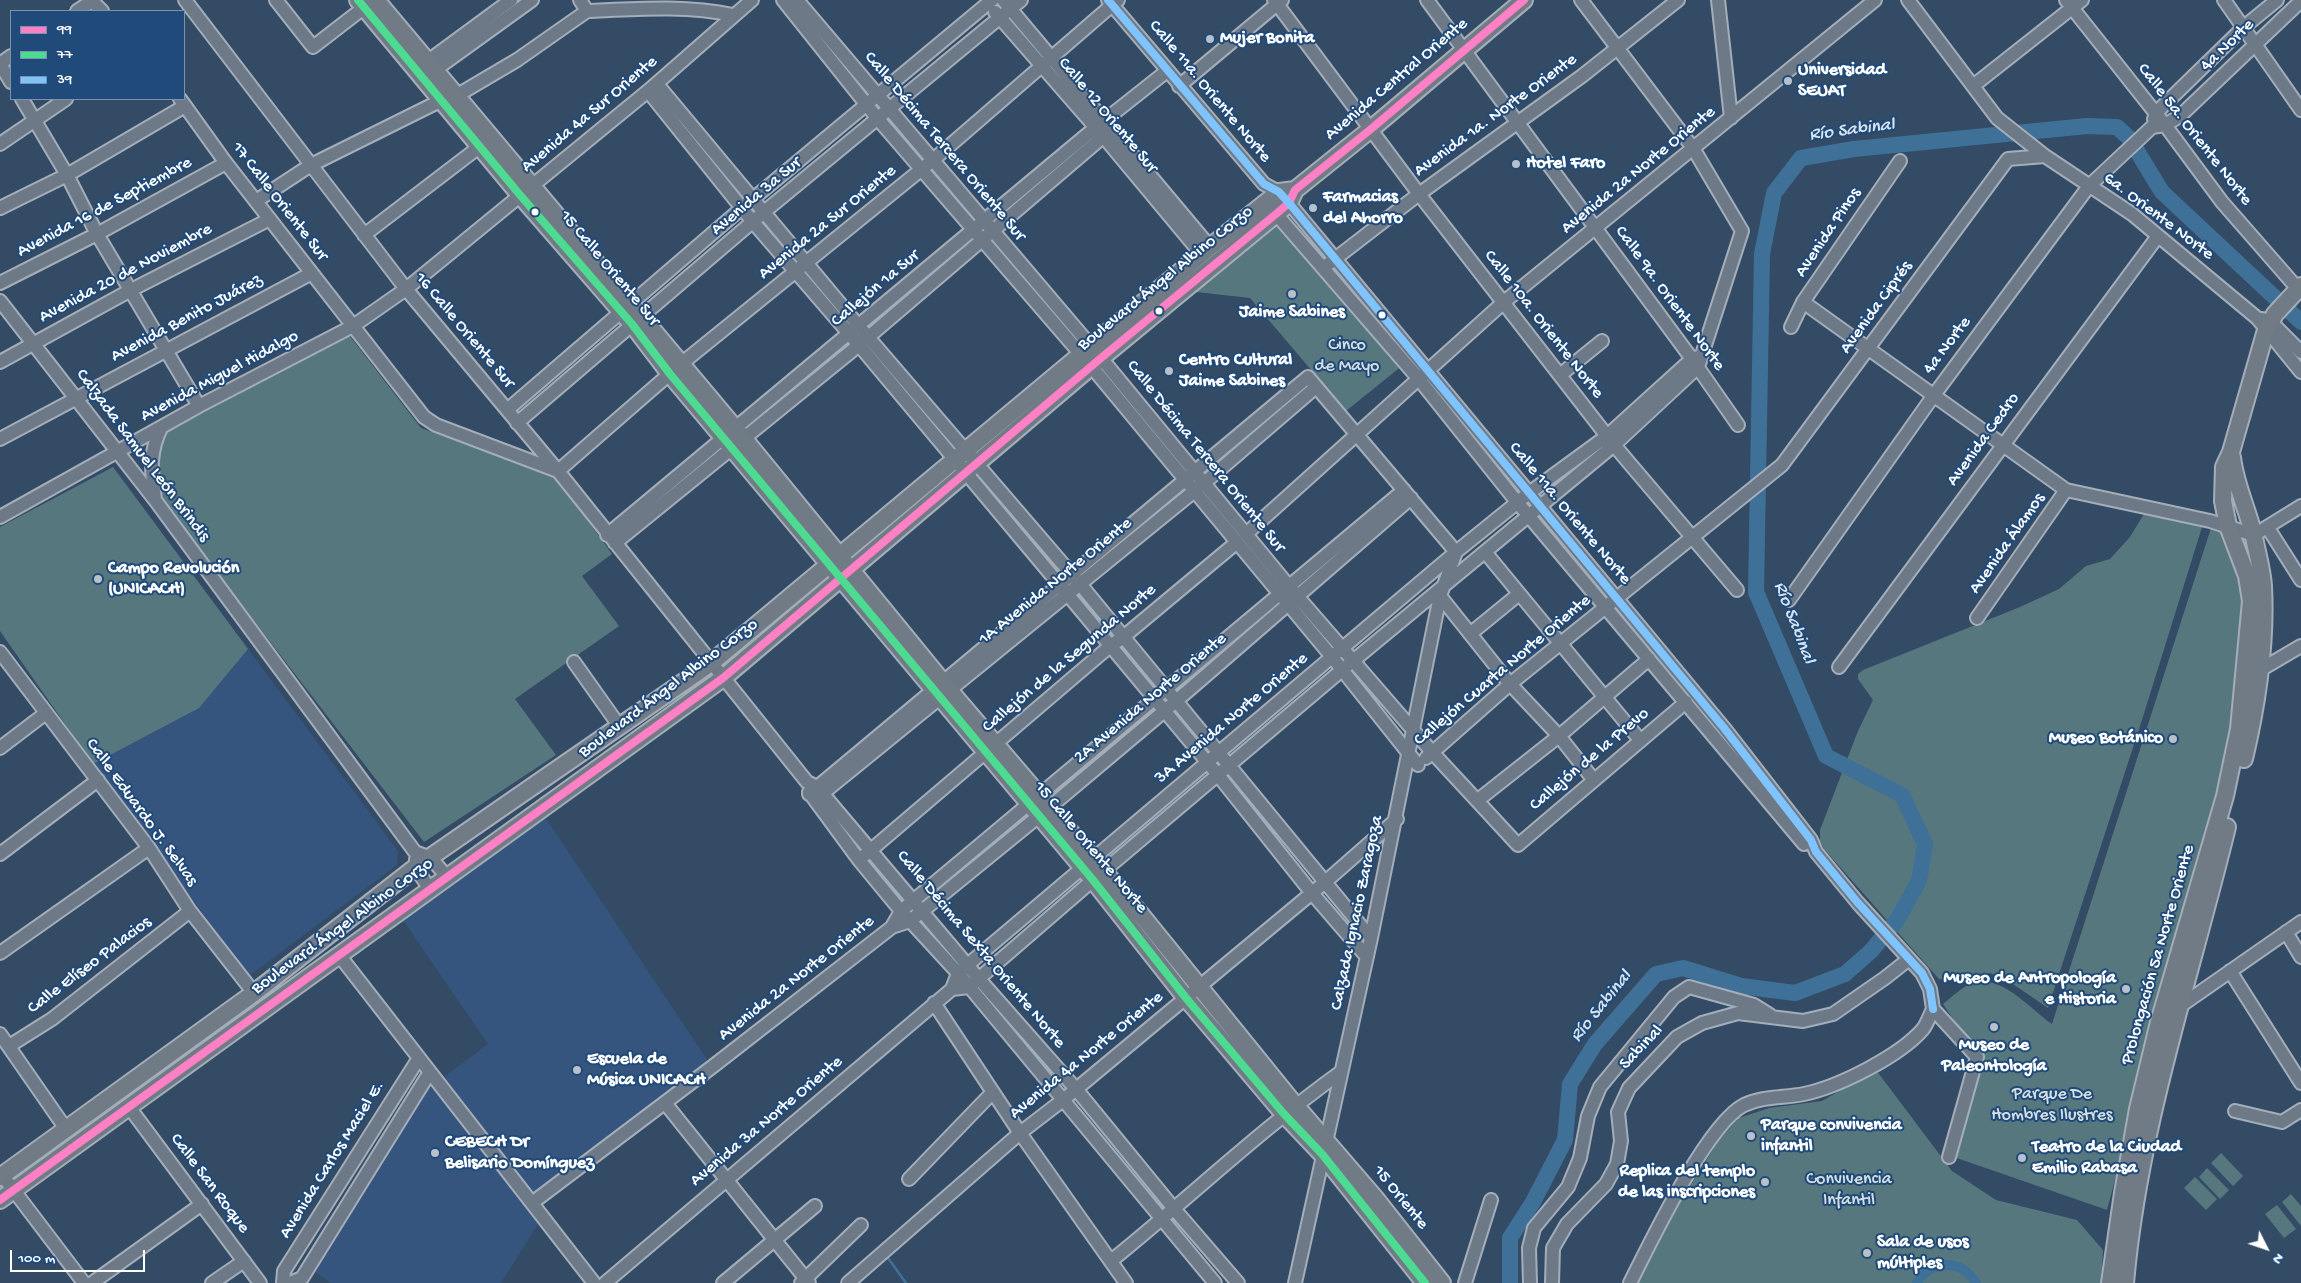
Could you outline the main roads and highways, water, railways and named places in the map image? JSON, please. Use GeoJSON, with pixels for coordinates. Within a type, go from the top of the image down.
{"type":"FeatureCollection","features":[{"type":"Feature","properties":{"kind":"main road","name":"Avenida Central Oriente"},"geometry":{"type":"LineString","coordinates":[[1281,201],[1372,129],[1524,0]]}},
{"type":"Feature","properties":{"kind":"main road","name":"15 Calle Oriente Sur"},"geometry":{"type":"LineString","coordinates":[[368,2],[625,307],[834,560]]}},
{"type":"Feature","properties":{"kind":"main road","name":"Boulevard Ángel Albino Corzo"},"geometry":{"type":"LineString","coordinates":[[1091,357],[1206,251],[1281,201]]}},
{"type":"Feature","properties":{"kind":"main road","name":"Boulevard Ángel Albino Corzo"},"geometry":{"type":"LineString","coordinates":[[1,1176],[254,993],[416,859],[431,858],[710,663],[834,560],[965,462],[1281,201]]}},
{"type":"Feature","properties":{"kind":"main road"},"geometry":{"type":"LineString","coordinates":[[2252,671],[2251,601],[2247,576],[2228,526],[2223,501],[2224,467],[2231,452],[2267,321],[2297,290]]}},
{"type":"Feature","properties":{"kind":"main road"},"geometry":{"type":"LineString","coordinates":[[2231,452],[2234,474],[2261,531],[2263,584],[2245,731]]}},
{"type":"Feature","properties":{"kind":"main road","name":"Boulevard Ángel Albino Corzo"},"geometry":{"type":"LineString","coordinates":[[0,1200],[723,678],[846,574],[965,462]]}},
{"type":"Feature","properties":{"kind":"main road","name":"15 Calle Oriente Norte"},"geometry":{"type":"LineString","coordinates":[[834,560],[1093,870],[1290,1110],[1324,1147]]}},
{"type":"Feature","properties":{"kind":"main road","name":"Prolongación 5a Norte Oriente"},"geometry":{"type":"LineString","coordinates":[[2110,1283],[2123,1193],[2145,1110],[2178,1008],[2219,864],[2245,731]]}},
{"type":"Feature","properties":{"kind":"main road","name":"Prolongación 5a Norte Oriente"},"geometry":{"type":"LineString","coordinates":[[2125,1283],[2145,1110],[2159,1022],[2245,731]]}},
{"type":"Feature","properties":{"kind":"main road","name":"15 Oriente"},"geometry":{"type":"LineString","coordinates":[[1324,1147],[1425,1283]]}},
{"type":"Feature","properties":{"kind":"main road","name":"15 Oriente"},"geometry":{"type":"LineString","coordinates":[[1324,1147],[1375,1198],[1442,1283]]}},
{"type":"Feature","properties":{"kind":"waterway","name":"Río Sabinal"},"geometry":{"type":"LineString","coordinates":[[1510,1283],[1510,1238],[1533,1202],[1565,1140],[1570,1084],[1595,1044],[1656,974],[1683,968],[1741,986],[1795,993],[1845,974],[1871,951],[1897,920],[1919,881],[1925,844],[1902,795],[1826,756],[1756,592],[1762,254],[1774,193],[1801,158],[1854,149],[2087,126],[2117,127],[2129,138],[2162,192],[2301,322]]}},
{"type":"Feature","properties":{"kind":"waterway"},"geometry":{"type":"LineString","coordinates":[[888,1258],[906,1283]]}},
{"type":"Feature","properties":{"kind":"waterway"},"geometry":{"type":"LineString","coordinates":[[1917,1283],[1930,1270],[1946,1265],[1955,1266],[1963,1270],[1976,1283]]}},
{"type":"Feature","properties":{"kind":"place","name":"Mujer Bonita"},"geometry":{"type":"Point","coordinates":[1210,39]}},
{"type":"Feature","properties":{"kind":"place","name":"Universidad SEUAT"},"geometry":{"type":"Point","coordinates":[1788,81]}},
{"type":"Feature","properties":{"kind":"place","name":"Hotel Faro"},"geometry":{"type":"Point","coordinates":[1516,164]}},
{"type":"Feature","properties":{"kind":"place","name":"Farmacias del Ahorro"},"geometry":{"type":"Point","coordinates":[1313,208]}},
{"type":"Feature","properties":{"kind":"place","name":"Jaime Sabines"},"geometry":{"type":"Point","coordinates":[1292,294]}},
{"type":"Feature","properties":{"kind":"place","name":"Centro Cultural Jaime Sabines"},"geometry":{"type":"Point","coordinates":[1169,371]}},
{"type":"Feature","properties":{"kind":"place","name":"Campo Revolución (UNICACH)"},"geometry":{"type":"Point","coordinates":[98,579]}},
{"type":"Feature","properties":{"kind":"place","name":"Museo Botánico"},"geometry":{"type":"Point","coordinates":[2173,739]}},
{"type":"Feature","properties":{"kind":"place","name":"Museo de Antropología e Historia"},"geometry":{"type":"Point","coordinates":[2126,989]}},
{"type":"Feature","properties":{"kind":"place","name":"Museo de Paleontología"},"geometry":{"type":"Point","coordinates":[1994,1027]}},
{"type":"Feature","properties":{"kind":"place","name":"Escuela de Música UNICACH"},"geometry":{"type":"Point","coordinates":[577,1070]}},
{"type":"Feature","properties":{"kind":"place","name":"Parque convivencia infantil"},"geometry":{"type":"Point","coordinates":[1751,1136]}},
{"type":"Feature","properties":{"kind":"place","name":"CEBECH Dr Belisario Domínguez"},"geometry":{"type":"Point","coordinates":[435,1153]}},
{"type":"Feature","properties":{"kind":"place","name":"Teatro de la Ciudad Emilio Rabasa"},"geometry":{"type":"Point","coordinates":[2022,1158]}},
{"type":"Feature","properties":{"kind":"place","name":"Replica del templo de las inscripciones"},"geometry":{"type":"Point","coordinates":[1765,1182]}},
{"type":"Feature","properties":{"kind":"place","name":"Sala de usos múltiples"},"geometry":{"type":"Point","coordinates":[1867,1253]}},
{"type":"Feature","properties":{"kind":"park label","name":"Cinco de Mayo"},"geometry":{"type":"Point","coordinates":[1347,356]}},
{"type":"Feature","properties":{"kind":"park label","name":"Parque De Hombres Ilustres"},"geometry":{"type":"Point","coordinates":[2052,1105]}},
{"type":"Feature","properties":{"kind":"park label","name":"Convivencia Infantil"},"geometry":{"type":"Point","coordinates":[1849,1190]}}]}
